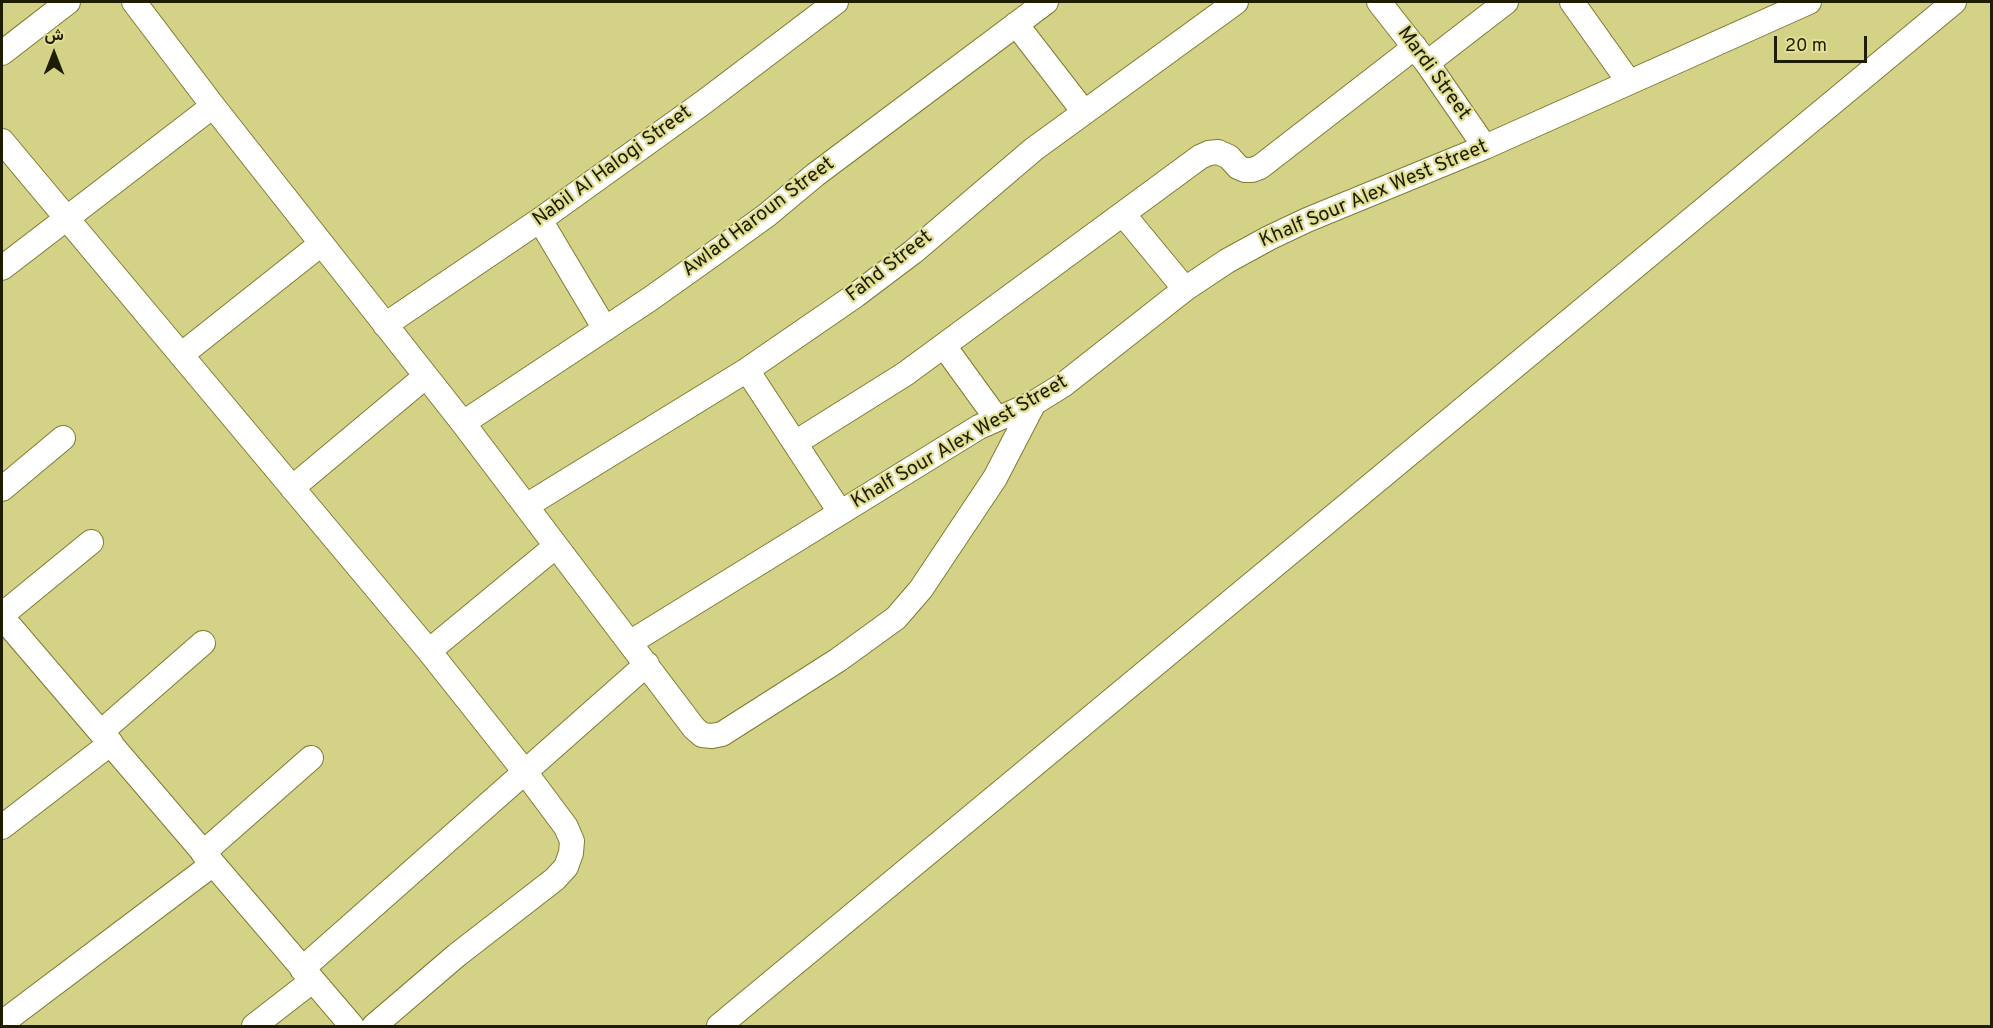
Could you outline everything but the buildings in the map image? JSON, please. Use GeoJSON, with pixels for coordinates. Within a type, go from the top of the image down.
{"type":"FeatureCollection","features":[{"type":"Feature","properties":{"kind":"street"},"geometry":{"type":"LineString","coordinates":[[2,54],[68,2]]}},
{"type":"Feature","properties":{"kind":"street"},"geometry":{"type":"LineString","coordinates":[[134,2],[463,423],[694,728],[702,735],[722,734],[838,660],[896,618],[921,589],[994,478],[1034,403]]}},
{"type":"Feature","properties":{"kind":"street","name":"Nabil Al Halogi Street"},"geometry":{"type":"LineString","coordinates":[[385,325],[540,220],[704,102],[836,2]]}},
{"type":"Feature","properties":{"kind":"street","name":"Awlad Haroun Street"},"geometry":{"type":"LineString","coordinates":[[463,423],[707,259],[767,215],[814,175],[1046,2]]}},
{"type":"Feature","properties":{"kind":"street","name":"Fahd Street"},"geometry":{"type":"LineString","coordinates":[[526,506],[747,370],[856,295],[913,252],[1034,149],[1236,2]]}},
{"type":"Feature","properties":{"kind":"street","name":"Mardi Street"},"geometry":{"type":"LineString","coordinates":[[1379,2],[1421,55],[1485,147]]}},
{"type":"Feature","properties":{"kind":"street"},"geometry":{"type":"LineString","coordinates":[[795,443],[905,374],[1200,158],[1209,153],[1218,152],[1229,157],[1238,167],[1245,170],[1260,167],[1421,55],[1506,2]]}},
{"type":"Feature","properties":{"kind":"street"},"geometry":{"type":"LineString","coordinates":[[1572,2],[1629,82]]}},
{"type":"Feature","properties":{"kind":"street"},"geometry":{"type":"LineString","coordinates":[[719,1026],[1954,2]]}},
{"type":"Feature","properties":{"kind":"street","name":"Khalf Sour Alex West Street"},"geometry":{"type":"LineString","coordinates":[[630,642],[979,427],[1034,403],[1063,385],[1185,289],[1227,261],[1278,234],[1485,147],[1802,3]]}},
{"type":"Feature","properties":{"kind":"street"},"geometry":{"type":"LineString","coordinates":[[1016,24],[1084,112]]}},
{"type":"Feature","properties":{"kind":"street"},"geometry":{"type":"LineString","coordinates":[[2,268],[213,106]]}},
{"type":"Feature","properties":{"kind":"street"},"geometry":{"type":"LineString","coordinates":[[2,141],[429,651],[566,827],[572,842],[571,853],[566,867],[555,879],[457,955],[374,1026]]}},
{"type":"Feature","properties":{"kind":"street"},"geometry":{"type":"LineString","coordinates":[[1123,214],[1185,289]]}},
{"type":"Feature","properties":{"kind":"street"},"geometry":{"type":"LineString","coordinates":[[540,220],[605,329]]}},
{"type":"Feature","properties":{"kind":"street"},"geometry":{"type":"LineString","coordinates":[[181,355],[321,244]]}},
{"type":"Feature","properties":{"kind":"street"},"geometry":{"type":"LineString","coordinates":[[944,346],[997,418]]}},
{"type":"Feature","properties":{"kind":"street"},"geometry":{"type":"LineString","coordinates":[[747,370],[840,512]]}},
{"type":"Feature","properties":{"kind":"street"},"geometry":{"type":"LineString","coordinates":[[292,488],[426,376]]}},
{"type":"Feature","properties":{"kind":"street"},"geometry":{"type":"LineString","coordinates":[[2,489],[63,438]]}},
{"type":"Feature","properties":{"kind":"street"},"geometry":{"type":"LineString","coordinates":[[91,542],[2,616],[352,1026]]}},
{"type":"Feature","properties":{"kind":"street"},"geometry":{"type":"LineString","coordinates":[[429,651],[556,546]]}},
{"type":"Feature","properties":{"kind":"street"},"geometry":{"type":"LineString","coordinates":[[2,827],[106,738],[202,643]]}},
{"type":"Feature","properties":{"kind":"street"},"geometry":{"type":"LineString","coordinates":[[254,1026],[525,772],[647,664]]}},
{"type":"Feature","properties":{"kind":"street"},"geometry":{"type":"LineString","coordinates":[[2,1023],[208,859],[311,758]]}}]}
